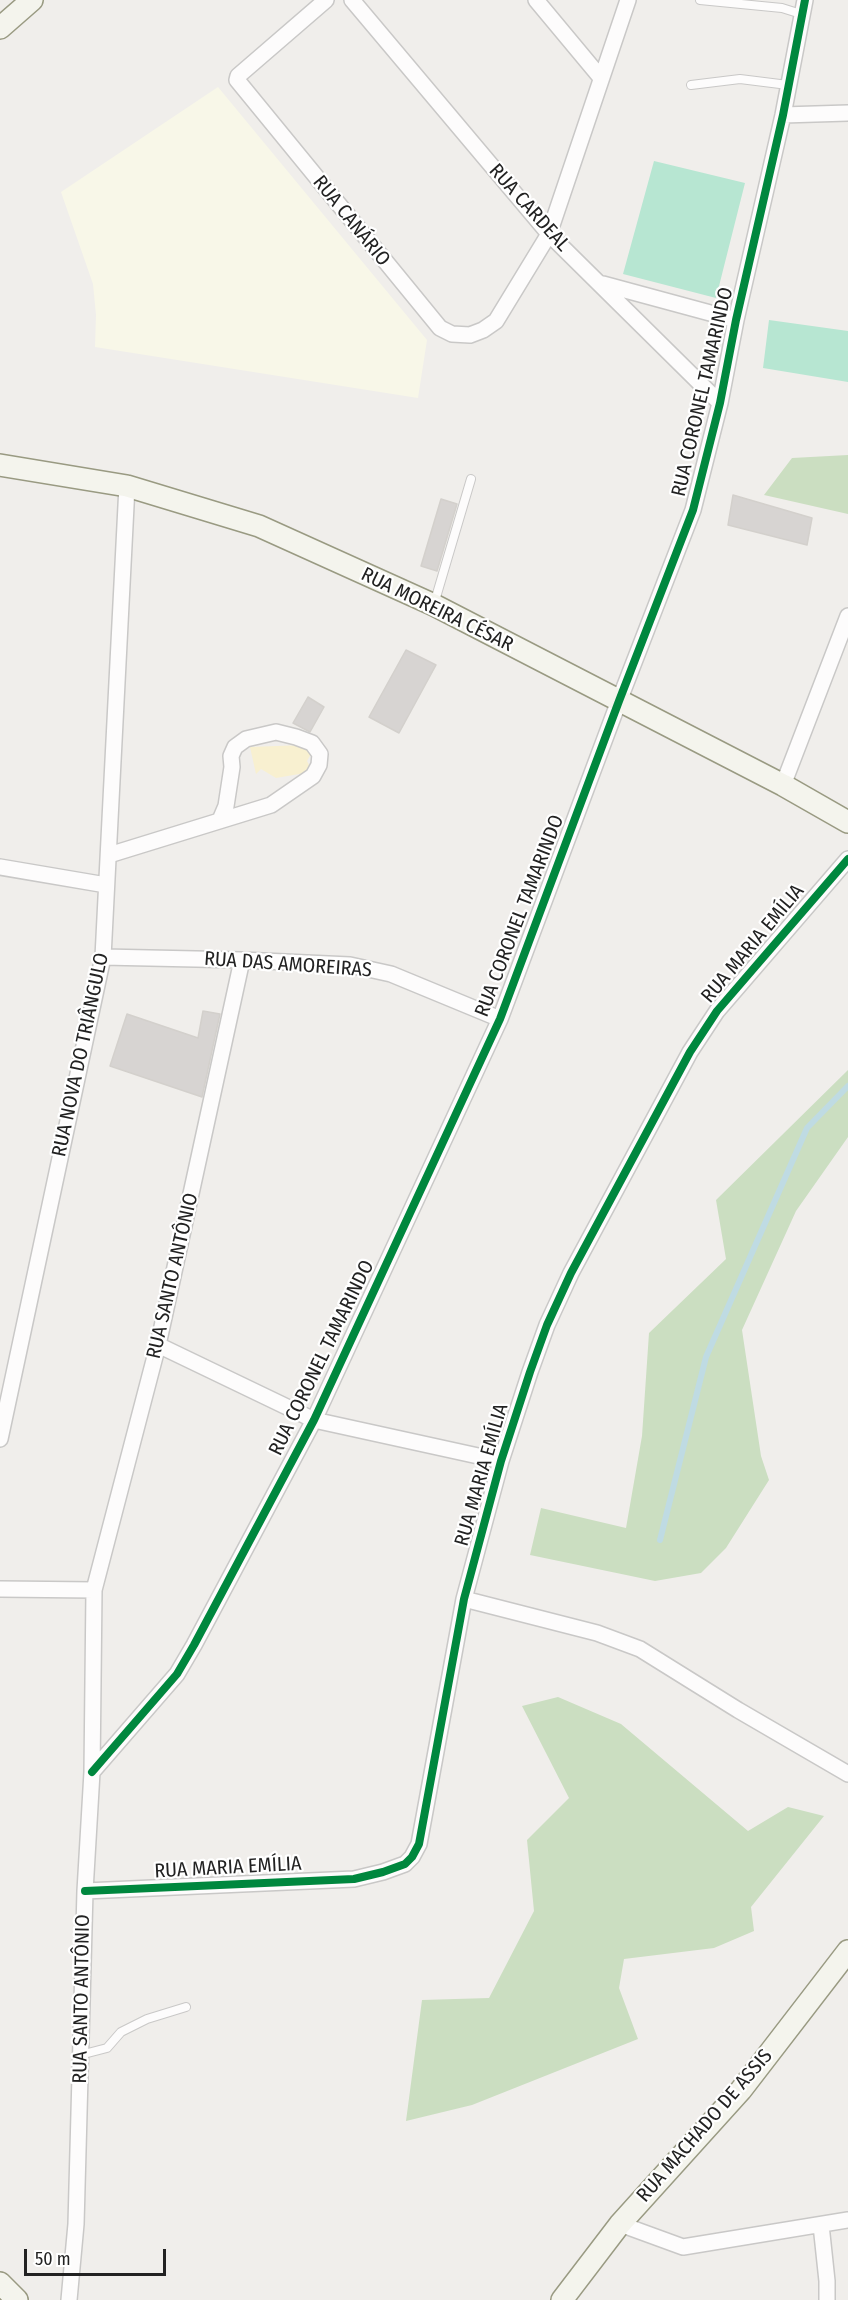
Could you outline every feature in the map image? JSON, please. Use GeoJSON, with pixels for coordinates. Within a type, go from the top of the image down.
{"type":"FeatureCollection","features":[{"type":"Feature","properties":{"kind":"street"},"geometry":{"type":"LineString","coordinates":[[0,28],[32,0]]}},
{"type":"Feature","properties":{"kind":"street","name":"RUA CANÁRIO"},"geometry":{"type":"LineString","coordinates":[[326,0],[238,76],[237,80],[440,328],[452,334],[470,335],[496,321],[549,234]]}},
{"type":"Feature","properties":{"kind":"street","name":"RUA CARDEAL"},"geometry":{"type":"LineString","coordinates":[[352,0],[549,234],[720,403]]}},
{"type":"Feature","properties":{"kind":"street"},"geometry":{"type":"LineString","coordinates":[[536,0],[601,78]]}},
{"type":"Feature","properties":{"kind":"street"},"geometry":{"type":"LineString","coordinates":[[549,234],[628,0]]}},
{"type":"Feature","properties":{"kind":"street","name":"RUA CORONEL TAMARINDO"},"geometry":{"type":"LineString","coordinates":[[92,1772],[177,1674],[195,1646],[314,1420],[500,1019],[693,510],[720,403],[736,320],[783,115],[803,7]]}},
{"type":"Feature","properties":{"kind":"street"},"geometry":{"type":"LineString","coordinates":[[783,115],[848,113]]}},
{"type":"Feature","properties":{"kind":"street"},"geometry":{"type":"LineString","coordinates":[[600,283],[736,320]]}},
{"type":"Feature","properties":{"kind":"street","name":"RUA MOREIRA CÉSAR"},"geometry":{"type":"LineString","coordinates":[[0,465],[127,486],[259,526],[434,605],[783,785],[848,822]]}},
{"type":"Feature","properties":{"kind":"street","name":"RUA NOVA DO TRIÂNGULO"},"geometry":{"type":"LineString","coordinates":[[0,1439],[104,957],[127,486]]}},
{"type":"Feature","properties":{"kind":"street"},"geometry":{"type":"LineString","coordinates":[[783,785],[848,616]]}},
{"type":"Feature","properties":{"kind":"street"},"geometry":{"type":"LineString","coordinates":[[108,855],[271,805],[313,776],[319,765],[320,754],[312,743],[276,732],[246,738],[235,747],[231,756],[226,806],[220,820]]}},
{"type":"Feature","properties":{"kind":"street","name":"RUA MARIA EMÍLIA"},"geometry":{"type":"LineString","coordinates":[[85,1891],[354,1879],[405,1864],[419,1844],[464,1599],[501,1461],[552,1314],[571,1273],[690,1052],[717,1011],[848,859]]}},
{"type":"Feature","properties":{"kind":"street"},"geometry":{"type":"LineString","coordinates":[[0,867],[106,885]]}},
{"type":"Feature","properties":{"kind":"street","name":"RUA DAS AMOREIRAS"},"geometry":{"type":"LineString","coordinates":[[104,957],[350,965],[391,974],[500,1019]]}},
{"type":"Feature","properties":{"kind":"street","name":"RUA SANTO ANTÔNIO"},"geometry":{"type":"LineString","coordinates":[[69,2300],[76,2224],[85,1891],[92,1772],[94,1590],[158,1344],[242,960]]}},
{"type":"Feature","properties":{"kind":"street"},"geometry":{"type":"LineString","coordinates":[[158,1344],[314,1420],[501,1461]]}},
{"type":"Feature","properties":{"kind":"street"},"geometry":{"type":"LineString","coordinates":[[0,1589],[94,1590]]}},
{"type":"Feature","properties":{"kind":"street"},"geometry":{"type":"LineString","coordinates":[[464,1599],[597,1633],[640,1649],[738,1710],[848,1774]]}},
{"type":"Feature","properties":{"kind":"street","name":"RUA MACHADO DE ASSIS"},"geometry":{"type":"LineString","coordinates":[[562,2300],[620,2224],[741,2090],[848,1951]]}},
{"type":"Feature","properties":{"kind":"street"},"geometry":{"type":"LineString","coordinates":[[620,2224],[683,2247],[848,2220]]}},
{"type":"Feature","properties":{"kind":"street"},"geometry":{"type":"LineString","coordinates":[[821,2225],[827,2300]]}},
{"type":"Feature","properties":{"kind":"street"},"geometry":{"type":"LineString","coordinates":[[0,2283],[17,2300]]}},
{"type":"Feature","properties":{"kind":"lane"},"geometry":{"type":"LineString","coordinates":[[700,0],[782,8],[803,7]]}},
{"type":"Feature","properties":{"kind":"lane"},"geometry":{"type":"LineString","coordinates":[[692,85],[740,79],[788,85]]}},
{"type":"Feature","properties":{"kind":"lane"},"geometry":{"type":"LineString","coordinates":[[434,605],[471,479]]}},
{"type":"Feature","properties":{"kind":"lane"},"geometry":{"type":"LineString","coordinates":[[80,2055],[108,2048],[121,2032],[147,2019],[186,2007]]}},
{"type":"Feature","properties":{"kind":"shaded area"},"geometry":{"type":"Polygon","coordinates":[[[218,87],[427,340],[418,398],[95,347],[96,315],[93,284],[61,192],[218,87]]]}},
{"type":"Feature","properties":{"kind":"green space"},"geometry":{"type":"Polygon","coordinates":[[[654,161],[745,183],[716,298],[623,274],[654,161]]]}},
{"type":"Feature","properties":{"kind":"green space"},"geometry":{"type":"Polygon","coordinates":[[[769,320],[848,331],[848,382],[763,368],[769,320]]]}},
{"type":"Feature","properties":{"kind":"green space"},"geometry":{"type":"Polygon","coordinates":[[[848,455],[848,514],[764,495],[792,458],[848,455]]]}},
{"type":"Feature","properties":{"kind":"green space"},"geometry":{"type":"Polygon","coordinates":[[[848,1070],[848,1137],[796,1211],[742,1330],[761,1456],[769,1480],[726,1548],[701,1573],[655,1581],[530,1555],[541,1508],[626,1528],[642,1436],[649,1333],[726,1259],[716,1200],[848,1070]]]}},
{"type":"Feature","properties":{"kind":"green space"},"geometry":{"type":"Polygon","coordinates":[[[558,1697],[621,1724],[748,1831],[788,1807],[824,1816],[751,1907],[754,1931],[714,1948],[624,1959],[619,1988],[638,2039],[472,2105],[406,2121],[422,2000],[489,1998],[534,1911],[527,1840],[569,1798],[522,1706],[558,1697]]]}},
{"type":"Feature","properties":{"kind":"sand"},"geometry":{"type":"Polygon","coordinates":[[[304,745],[312,752],[307,761],[311,769],[305,773],[276,778],[261,769],[256,774],[250,747],[304,745]]]}},
{"type":"Feature","properties":{"kind":"building"},"geometry":{"type":"Polygon","coordinates":[[[733,495],[812,518],[807,545],[728,525],[733,495]]]}},
{"type":"Feature","properties":{"kind":"building"},"geometry":{"type":"Polygon","coordinates":[[[441,499],[457,504],[437,571],[421,566],[441,499]]]}},
{"type":"Feature","properties":{"kind":"building"},"geometry":{"type":"Polygon","coordinates":[[[406,650],[436,665],[399,733],[369,717],[406,650]]]}},
{"type":"Feature","properties":{"kind":"building"},"geometry":{"type":"Polygon","coordinates":[[[308,697],[324,707],[310,732],[293,723],[308,697]]]}},
{"type":"Feature","properties":{"kind":"building"},"geometry":{"type":"Polygon","coordinates":[[[203,1011],[220,1014],[202,1097],[110,1066],[127,1014],[198,1038],[203,1011]]]}},
{"type":"Feature","properties":{"kind":"waterway"},"geometry":{"type":"LineString","coordinates":[[660,1540],[706,1357],[807,1128],[848,1086]]}},
{"type":"Feature","properties":{"kind":"cycle path"},"geometry":{"type":"LineString","coordinates":[[92,1772],[177,1674],[194,1645],[314,1420],[500,1019],[693,510],[720,403],[736,320],[783,115],[805,0]]}},
{"type":"Feature","properties":{"kind":"cycle path"},"geometry":{"type":"LineString","coordinates":[[85,1891],[354,1879],[405,1864],[412,1857],[419,1844],[464,1599],[501,1461],[547,1325],[571,1273],[690,1052],[717,1011],[848,859]]}}]}
